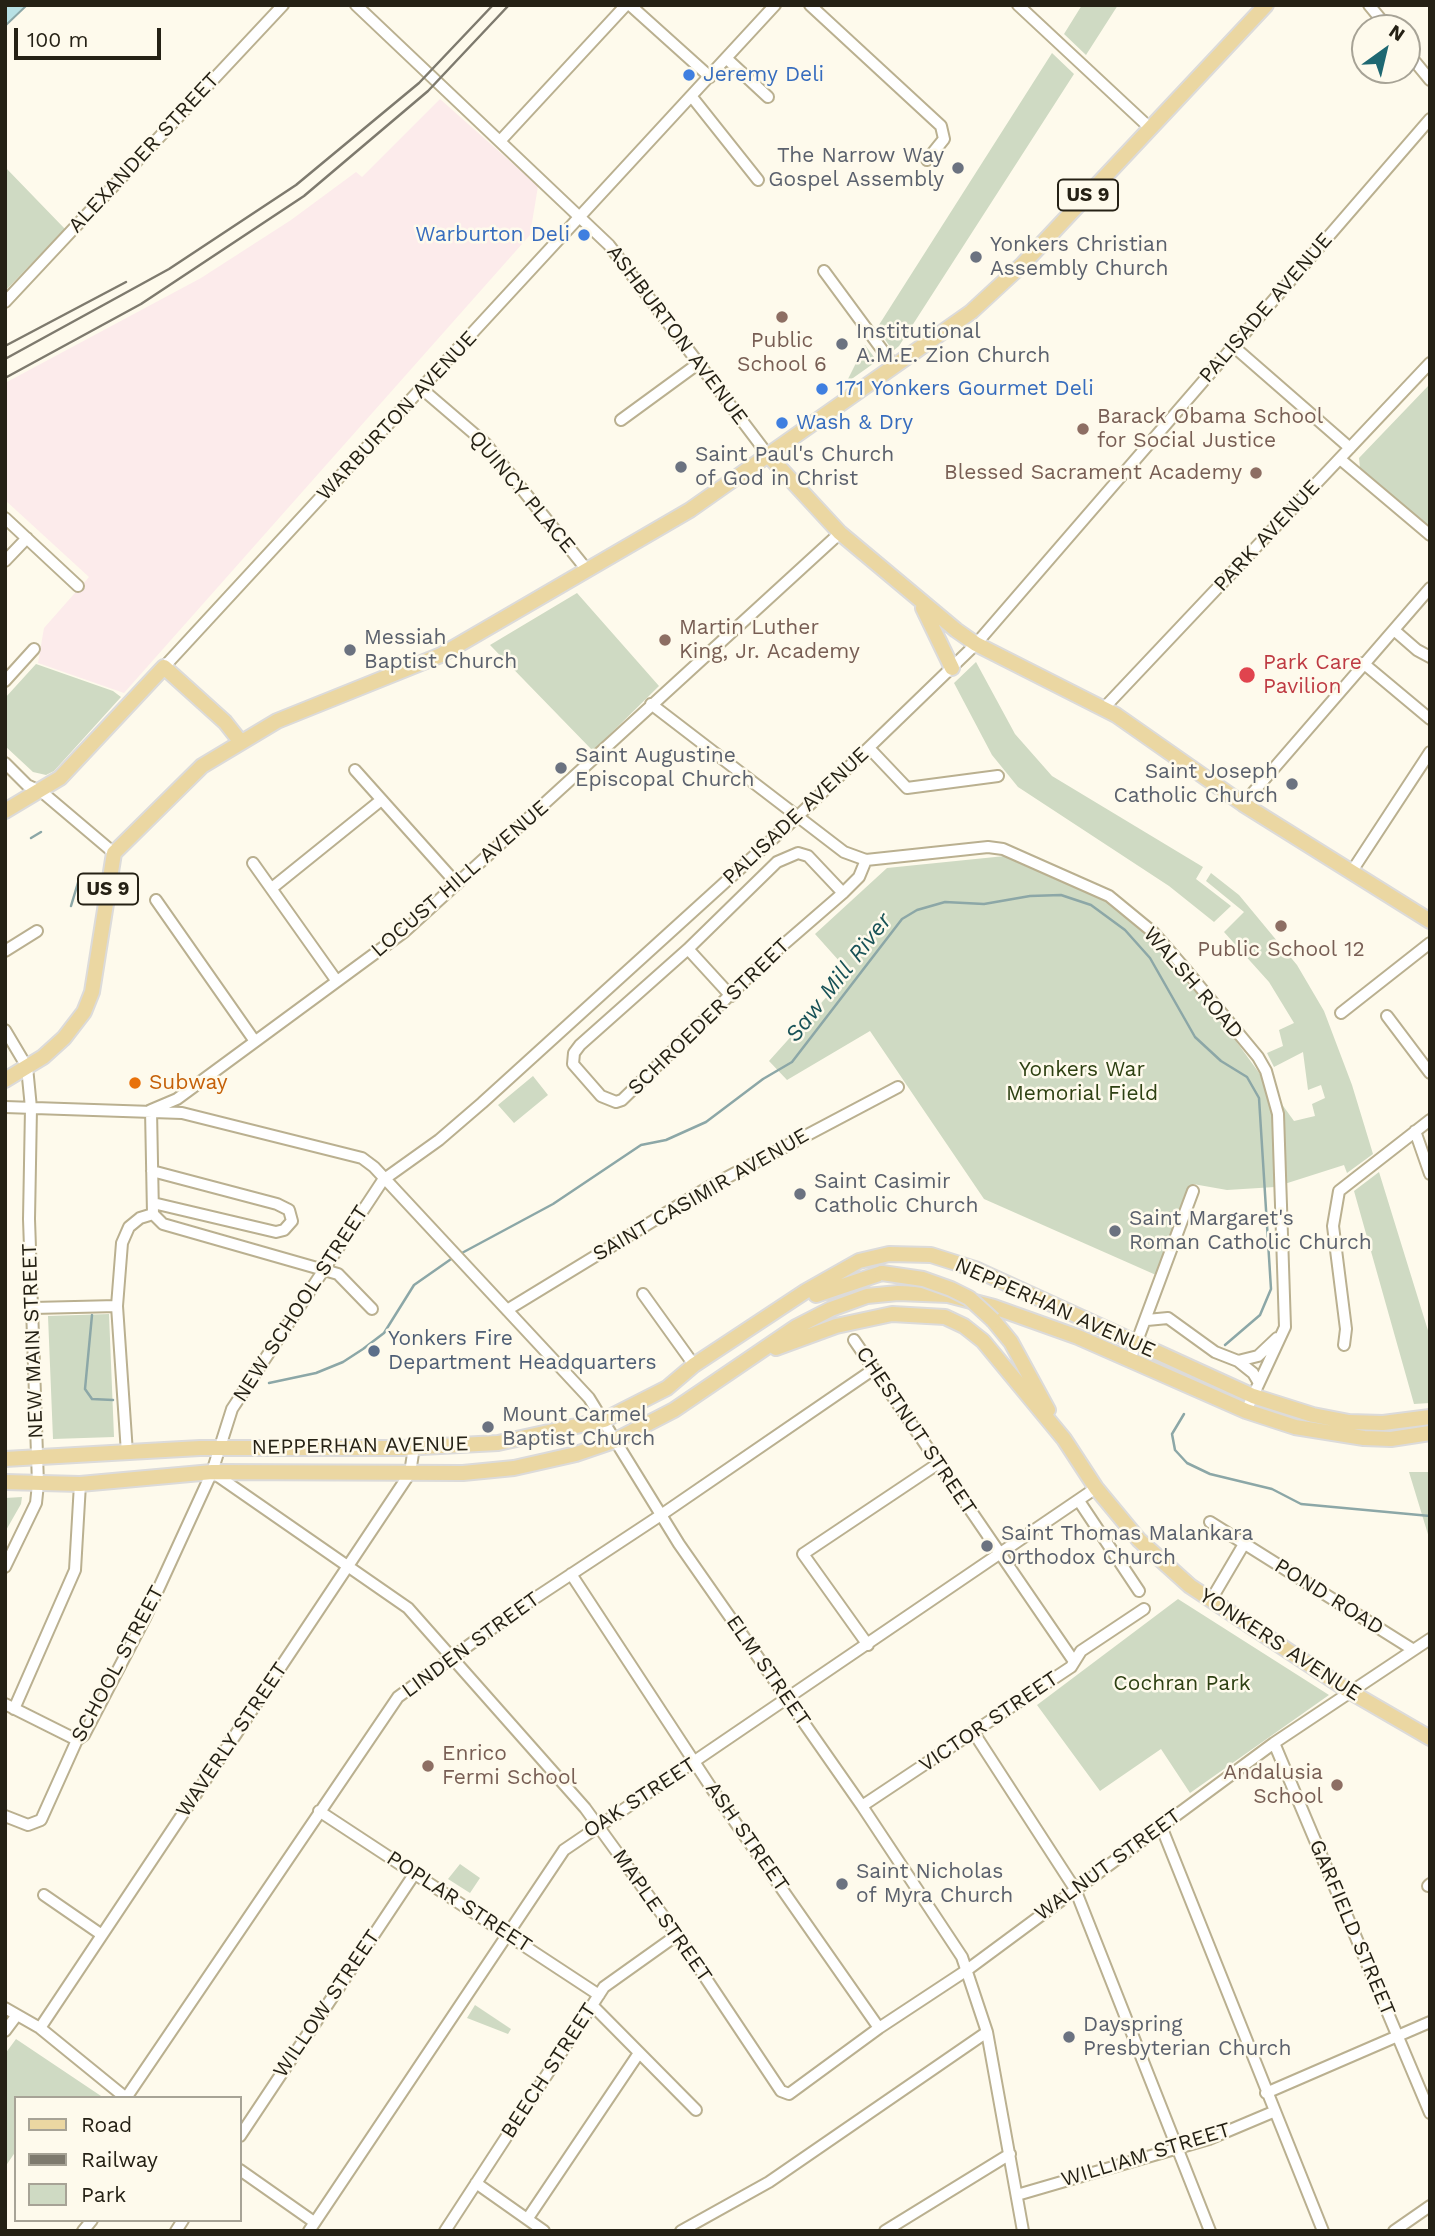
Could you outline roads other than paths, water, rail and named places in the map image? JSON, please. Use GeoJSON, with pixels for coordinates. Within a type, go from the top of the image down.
{"type":"FeatureCollection","features":[{"type":"Feature","properties":{"kind":"main road","name":"US 9"},"geometry":{"type":"LineString","coordinates":[[5,1080],[27,1067],[64,1038],[89,1002],[114,853],[202,766],[277,721],[442,655],[690,510],[894,366],[989,296],[1151,129],[1266,5]]}},
{"type":"Feature","properties":{"kind":"main road","name":"ASHBURTON AVENUE"},"geometry":{"type":"LineString","coordinates":[[768,455],[839,533],[921,604],[976,644],[1104,708],[1243,804],[1430,921]]}},
{"type":"Feature","properties":{"kind":"main road"},"geometry":{"type":"LineString","coordinates":[[921,604],[953,667]]}},
{"type":"Feature","properties":{"kind":"main road"},"geometry":{"type":"LineString","coordinates":[[164,667],[225,722],[240,741]]}},
{"type":"Feature","properties":{"kind":"main road","name":"WARBURTON AVENUE"},"geometry":{"type":"LineString","coordinates":[[5,811],[42,792],[60,778],[164,667]]}},
{"type":"Feature","properties":{"kind":"main road","name":"NEPPERHAN AVENUE"},"geometry":{"type":"LineString","coordinates":[[5,1459],[220,1447],[414,1447],[498,1443],[604,1420],[667,1388],[694,1365],[754,1324],[859,1261],[889,1254],[931,1255],[975,1269],[1136,1343],[1256,1389],[1313,1415],[1349,1422],[1383,1423],[1430,1417]]}},
{"type":"Feature","properties":{"kind":"main road","name":"YONKERS AVENUE"},"geometry":{"type":"LineString","coordinates":[[754,1324],[830,1288],[882,1273],[923,1279],[951,1289],[969,1298],[993,1320],[1011,1342],[1063,1439]]}},
{"type":"Feature","properties":{"kind":"main road","name":"NEPPERHAN AVENUE"},"geometry":{"type":"LineString","coordinates":[[5,1482],[80,1484],[212,1472],[463,1473],[514,1468],[576,1454],[614,1441],[674,1410],[796,1327],[831,1309],[867,1296],[932,1292],[995,1307],[1078,1337],[1246,1411],[1336,1436],[1391,1438],[1430,1433]]}},
{"type":"Feature","properties":{"kind":"main road","name":"YONKERS AVENUE"},"geometry":{"type":"LineString","coordinates":[[755,1356],[836,1326],[892,1314],[945,1317],[964,1326],[983,1341],[1063,1439],[1096,1488],[1139,1540],[1190,1586],[1349,1691],[1430,1738]]}},
{"type":"Feature","properties":{"kind":"street","name":"ALEXANDER STREET"},"geometry":{"type":"LineString","coordinates":[[5,302],[283,5]]}},
{"type":"Feature","properties":{"kind":"street","name":"ASHBURTON AVENUE"},"geometry":{"type":"LineString","coordinates":[[356,5],[582,216],[621,259],[768,455]]}},
{"type":"Feature","properties":{"kind":"street"},"geometry":{"type":"LineString","coordinates":[[501,140],[628,5],[710,76]]}},
{"type":"Feature","properties":{"kind":"street","name":"WARBURTON AVENUE"},"geometry":{"type":"LineString","coordinates":[[164,667],[775,5]]}},
{"type":"Feature","properties":{"kind":"street"},"geometry":{"type":"LineString","coordinates":[[810,5],[941,126],[944,139],[927,160]]}},
{"type":"Feature","properties":{"kind":"street"},"geometry":{"type":"LineString","coordinates":[[1018,5],[1151,129]]}},
{"type":"Feature","properties":{"kind":"street"},"geometry":{"type":"LineString","coordinates":[[726,58],[768,97]]}},
{"type":"Feature","properties":{"kind":"street"},"geometry":{"type":"LineString","coordinates":[[692,97],[758,180]]}},
{"type":"Feature","properties":{"kind":"street","name":"PALISADE AVENUE"},"geometry":{"type":"LineString","coordinates":[[383,1180],[439,1140],[482,1103],[799,816],[976,644],[1430,119]]}},
{"type":"Feature","properties":{"kind":"street"},"geometry":{"type":"LineString","coordinates":[[824,271],[894,366]]}},
{"type":"Feature","properties":{"kind":"street"},"geometry":{"type":"LineString","coordinates":[[1233,346],[1350,449]]}},
{"type":"Feature","properties":{"kind":"street"},"geometry":{"type":"LineString","coordinates":[[621,420],[699,363]]}},
{"type":"Feature","properties":{"kind":"street","name":"PARK AVENUE"},"geometry":{"type":"LineString","coordinates":[[1104,708],[1430,363]]}},
{"type":"Feature","properties":{"kind":"street","name":"QUINCY PLACE"},"geometry":{"type":"LineString","coordinates":[[422,389],[485,443],[587,570]]}},
{"type":"Feature","properties":{"kind":"street"},"geometry":{"type":"LineString","coordinates":[[1340,459],[1430,535]]}},
{"type":"Feature","properties":{"kind":"street"},"geometry":{"type":"LineString","coordinates":[[5,518],[78,586]]}},
{"type":"Feature","properties":{"kind":"street","name":"LOCUST HILL AVENUE"},"geometry":{"type":"LineString","coordinates":[[151,1110],[177,1098],[404,932],[839,533]]}},
{"type":"Feature","properties":{"kind":"street"},"geometry":{"type":"LineString","coordinates":[[5,561],[27,538]]}},
{"type":"Feature","properties":{"kind":"street"},"geometry":{"type":"LineString","coordinates":[[1243,804],[1430,588]]}},
{"type":"Feature","properties":{"kind":"street"},"geometry":{"type":"LineString","coordinates":[[1394,630],[1418,650],[1430,656]]}},
{"type":"Feature","properties":{"kind":"street"},"geometry":{"type":"LineString","coordinates":[[5,681],[34,649]]}},
{"type":"Feature","properties":{"kind":"street"},"geometry":{"type":"LineString","coordinates":[[1363,663],[1430,719]]}},
{"type":"Feature","properties":{"kind":"street"},"geometry":{"type":"LineString","coordinates":[[651,704],[844,852],[866,860]]}},
{"type":"Feature","properties":{"kind":"street"},"geometry":{"type":"LineString","coordinates":[[869,748],[907,788],[998,776]]}},
{"type":"Feature","properties":{"kind":"street"},"geometry":{"type":"LineString","coordinates":[[1352,871],[1430,752]]}},
{"type":"Feature","properties":{"kind":"street"},"geometry":{"type":"LineString","coordinates":[[5,763],[27,785],[42,792],[114,853]]}},
{"type":"Feature","properties":{"kind":"street"},"geometry":{"type":"LineString","coordinates":[[355,770],[457,884]]}},
{"type":"Feature","properties":{"kind":"street"},"geometry":{"type":"LineString","coordinates":[[272,888],[380,801]]}},
{"type":"Feature","properties":{"kind":"street","name":"WALSH ROAD"},"geometry":{"type":"LineString","coordinates":[[866,860],[988,847],[1003,849],[1109,895],[1160,940],[1258,1057],[1266,1071],[1278,1114],[1285,1327],[1246,1411]]}},
{"type":"Feature","properties":{"kind":"street","name":"SCHROEDER STREET"},"geometry":{"type":"LineString","coordinates":[[843,893],[808,856],[798,853],[787,855],[688,949],[580,1045],[573,1059],[580,1073],[609,1101],[622,1100],[843,893],[859,877],[866,860]]}},
{"type":"Feature","properties":{"kind":"street"},"geometry":{"type":"LineString","coordinates":[[253,863],[336,980]]}},
{"type":"Feature","properties":{"kind":"street"},"geometry":{"type":"LineString","coordinates":[[156,900],[254,1040]]}},
{"type":"Feature","properties":{"kind":"street"},"geometry":{"type":"LineString","coordinates":[[5,951],[37,931]]}},
{"type":"Feature","properties":{"kind":"street"},"geometry":{"type":"LineString","coordinates":[[1341,1013],[1430,943]]}},
{"type":"Feature","properties":{"kind":"street"},"geometry":{"type":"LineString","coordinates":[[688,949],[731,996]]}},
{"type":"Feature","properties":{"kind":"street"},"geometry":{"type":"LineString","coordinates":[[1387,1016],[1430,1073]]}},
{"type":"Feature","properties":{"kind":"street"},"geometry":{"type":"LineString","coordinates":[[5,1030],[27,1067]]}},
{"type":"Feature","properties":{"kind":"street","name":"NEW MAIN STREET"},"geometry":{"type":"LineString","coordinates":[[5,1567],[36,1503],[38,1484],[29,1219],[31,1108],[27,1067]]}},
{"type":"Feature","properties":{"kind":"street","name":"SAINT CASIMIR AVENUE"},"geometry":{"type":"LineString","coordinates":[[507,1310],[707,1188],[898,1087]]}},
{"type":"Feature","properties":{"kind":"street"},"geometry":{"type":"LineString","coordinates":[[5,1107],[183,1113],[362,1158],[374,1167],[383,1180]]}},
{"type":"Feature","properties":{"kind":"street"},"geometry":{"type":"LineString","coordinates":[[151,1110],[153,1209],[163,1224],[338,1274],[372,1308]]}},
{"type":"Feature","properties":{"kind":"street"},"geometry":{"type":"LineString","coordinates":[[1344,1345],[1346,1329],[1333,1226],[1339,1191],[1430,1119]]}},
{"type":"Feature","properties":{"kind":"street"},"geometry":{"type":"LineString","coordinates":[[1415,1131],[1430,1174]]}},
{"type":"Feature","properties":{"kind":"street"},"geometry":{"type":"LineString","coordinates":[[127,1453],[117,1306],[125,1233],[153,1209],[276,1232],[284,1230],[292,1221],[289,1210],[277,1204],[152,1171]]}},
{"type":"Feature","properties":{"kind":"street","name":"ELM STREET"},"geometry":{"type":"LineString","coordinates":[[383,1180],[589,1398],[661,1515],[862,1806],[961,1957],[987,2032],[1023,2231]]}},
{"type":"Feature","properties":{"kind":"street","name":"NEW SCHOOL STREET"},"geometry":{"type":"LineString","coordinates":[[212,1472],[232,1409],[383,1180]]}},
{"type":"Feature","properties":{"kind":"street"},"geometry":{"type":"LineString","coordinates":[[1130,1360],[1193,1191]]}},
{"type":"Feature","properties":{"kind":"street"},"geometry":{"type":"LineString","coordinates":[[643,1294],[694,1365]]}},
{"type":"Feature","properties":{"kind":"street"},"geometry":{"type":"LineString","coordinates":[[1156,1295],[1162,1312],[1168,1318],[1215,1352],[1238,1361],[1253,1373],[1256,1389]]}},
{"type":"Feature","properties":{"kind":"street"},"geometry":{"type":"LineString","coordinates":[[33,1308],[117,1306]]}},
{"type":"Feature","properties":{"kind":"street"},"geometry":{"type":"LineString","coordinates":[[1147,1320],[1168,1318]]}},
{"type":"Feature","properties":{"kind":"street"},"geometry":{"type":"LineString","coordinates":[[1238,1361],[1258,1356],[1285,1327]]}},
{"type":"Feature","properties":{"kind":"street","name":"CHESTNUT STREET"},"geometry":{"type":"LineString","coordinates":[[854,1340],[1073,1660]]}},
{"type":"Feature","properties":{"kind":"street","name":"LINDEN STREET"},"geometry":{"type":"LineString","coordinates":[[127,2096],[398,1697],[451,1656],[874,1369]]}},
{"type":"Feature","properties":{"kind":"street","name":"WAVERLY STREET"},"geometry":{"type":"LineString","coordinates":[[40,2028],[410,1473],[414,1447]]}},
{"type":"Feature","properties":{"kind":"street"},"geometry":{"type":"LineString","coordinates":[[868,1645],[803,1555],[939,1463]]}},
{"type":"Feature","properties":{"kind":"street","name":"MAPLE STREET"},"geometry":{"type":"LineString","coordinates":[[212,1472],[408,1608],[597,1825],[677,1935],[781,2091],[789,2094]]}},
{"type":"Feature","properties":{"kind":"street","name":"SCHOOL STREET"},"geometry":{"type":"LineString","coordinates":[[5,1816],[28,1825],[41,1820],[77,1740],[84,1735],[145,1618],[212,1472]]}},
{"type":"Feature","properties":{"kind":"street"},"geometry":{"type":"LineString","coordinates":[[77,1740],[10,1707],[75,1570],[80,1484]]}},
{"type":"Feature","properties":{"kind":"street","name":"OAK STREET"},"geometry":{"type":"LineString","coordinates":[[311,2227],[555,1859],[597,1825],[695,1762],[1096,1488]]}},
{"type":"Feature","properties":{"kind":"street"},"geometry":{"type":"LineString","coordinates":[[1079,1501],[1139,1591]]}},
{"type":"Feature","properties":{"kind":"street","name":"POND ROAD"},"geometry":{"type":"LineString","coordinates":[[1210,1522],[1412,1648]]}},
{"type":"Feature","properties":{"kind":"street"},"geometry":{"type":"LineString","coordinates":[[5,1554],[16,1544]]}},
{"type":"Feature","properties":{"kind":"street"},"geometry":{"type":"LineString","coordinates":[[1211,1600],[1244,1544]]}},
{"type":"Feature","properties":{"kind":"street","name":"ASH STREET"},"geometry":{"type":"LineString","coordinates":[[571,1574],[695,1762],[879,2028]]}},
{"type":"Feature","properties":{"kind":"street","name":"VICTOR STREET"},"geometry":{"type":"LineString","coordinates":[[862,1806],[1071,1667],[1073,1660],[1144,1609]]}},
{"type":"Feature","properties":{"kind":"street","name":"WALNUT STREET"},"geometry":{"type":"LineString","coordinates":[[789,2094],[879,2028],[967,1970],[1274,1743],[1412,1648],[1430,1639]]}},
{"type":"Feature","properties":{"kind":"street"},"geometry":{"type":"LineString","coordinates":[[974,1733],[1075,1889],[1210,2231]]}},
{"type":"Feature","properties":{"kind":"street","name":"GARFIELD STREET"},"geometry":{"type":"LineString","coordinates":[[1274,1743],[1430,2113]]}},
{"type":"Feature","properties":{"kind":"street","name":"POPLAR STREET"},"geometry":{"type":"LineString","coordinates":[[319,1811],[599,1995]]}},
{"type":"Feature","properties":{"kind":"street"},"geometry":{"type":"LineString","coordinates":[[1161,1826],[1273,2112],[1323,2231]]}},
{"type":"Feature","properties":{"kind":"street","name":"WILLOW STREET"},"geometry":{"type":"LineString","coordinates":[[242,2133],[415,1873]]}},
{"type":"Feature","properties":{"kind":"street"},"geometry":{"type":"LineString","coordinates":[[44,1895],[102,1935]]}},
{"type":"Feature","properties":{"kind":"street","name":"BEECH STREET"},"geometry":{"type":"LineString","coordinates":[[445,2231],[599,1995],[614,1979],[677,1935]]}},
{"type":"Feature","properties":{"kind":"street"},"geometry":{"type":"LineString","coordinates":[[592,2005],[696,2110]]}},
{"type":"Feature","properties":{"kind":"street"},"geometry":{"type":"LineString","coordinates":[[5,2008],[40,2028],[104,2077],[124,2096]]}},
{"type":"Feature","properties":{"kind":"street"},"geometry":{"type":"LineString","coordinates":[[5,2031],[17,2015]]}},
{"type":"Feature","properties":{"kind":"street"},"geometry":{"type":"LineString","coordinates":[[1266,2093],[1430,2022]]}},
{"type":"Feature","properties":{"kind":"street"},"geometry":{"type":"LineString","coordinates":[[687,2229],[769,2182],[987,2032]]}},
{"type":"Feature","properties":{"kind":"street"},"geometry":{"type":"LineString","coordinates":[[528,2218],[639,2053]]}},
{"type":"Feature","properties":{"kind":"street","name":"WILLIAM STREET"},"geometry":{"type":"LineString","coordinates":[[1017,2194],[1179,2148],[1273,2112]]}},
{"type":"Feature","properties":{"kind":"street"},"geometry":{"type":"LineString","coordinates":[[885,2231],[1010,2154]]}},
{"type":"Feature","properties":{"kind":"street"},"geometry":{"type":"LineString","coordinates":[[242,2172],[311,2227]]}},
{"type":"Feature","properties":{"kind":"street"},"geometry":{"type":"LineString","coordinates":[[476,2183],[544,2231]]}},
{"type":"Feature","properties":{"kind":"street"},"geometry":{"type":"LineString","coordinates":[[1394,2231],[1430,2206]]}},
{"type":"Feature","properties":{"kind":"water"},"geometry":{"type":"Polygon","coordinates":[[[5,5],[27,5],[5,26],[5,5]]]}},
{"type":"Feature","properties":{"kind":"waterway","name":"Saw Mill River"},"geometry":{"type":"LineString","coordinates":[[31,838],[41,832]]}},
{"type":"Feature","properties":{"kind":"waterway","name":"Saw Mill River"},"geometry":{"type":"LineString","coordinates":[[71,906],[80,876]]}},
{"type":"Feature","properties":{"kind":"waterway","name":"Saw Mill River"},"geometry":{"type":"LineString","coordinates":[[460,1254],[553,1204],[641,1145],[666,1140],[706,1122],[763,1079],[792,1062],[902,919],[917,910],[945,902],[984,904],[1030,896],[1061,895],[1091,905],[1125,930],[1150,958],[1195,1037],[1221,1061],[1247,1077],[1259,1098],[1271,1289],[1260,1315],[1225,1345]]}},
{"type":"Feature","properties":{"kind":"waterway","name":"Saw Mill River"},"geometry":{"type":"LineString","coordinates":[[269,1383],[316,1373],[343,1362],[363,1349],[384,1333],[414,1285],[454,1257]]}},
{"type":"Feature","properties":{"kind":"waterway","name":"Saw Mill River"},"geometry":{"type":"LineString","coordinates":[[92,1315],[85,1389],[92,1399],[113,1400]]}},
{"type":"Feature","properties":{"kind":"waterway","name":"Saw Mill River"},"geometry":{"type":"LineString","coordinates":[[1184,1414],[1172,1434],[1175,1450],[1187,1463],[1210,1474],[1272,1489],[1301,1504],[1430,1516]]}},
{"type":"Feature","properties":{"kind":"railway"},"geometry":{"type":"LineString","coordinates":[[5,359],[169,269],[296,185],[419,83],[493,5]]}},
{"type":"Feature","properties":{"kind":"railway"},"geometry":{"type":"LineString","coordinates":[[5,378],[141,304],[304,196],[428,91],[509,5]]}},
{"type":"Feature","properties":{"kind":"railway"},"geometry":{"type":"LineString","coordinates":[[5,346],[126,282]]}},
{"type":"Feature","properties":{"kind":"place","name":"Jeremy Deli"},"geometry":{"type":"Point","coordinates":[689,75]}},
{"type":"Feature","properties":{"kind":"place","name":"The Narrow Way Gospel Assembly"},"geometry":{"type":"Point","coordinates":[958,168]}},
{"type":"Feature","properties":{"kind":"place","name":"Warburton Deli"},"geometry":{"type":"Point","coordinates":[584,235]}},
{"type":"Feature","properties":{"kind":"place","name":"Yonkers Christian Assembly Church"},"geometry":{"type":"Point","coordinates":[976,257]}},
{"type":"Feature","properties":{"kind":"place","name":"Public School 6"},"geometry":{"type":"Point","coordinates":[782,317]}},
{"type":"Feature","properties":{"kind":"place","name":"Institutional A.M.E. Zion Church"},"geometry":{"type":"Point","coordinates":[842,344]}},
{"type":"Feature","properties":{"kind":"place","name":"171 Yonkers Gourmet Deli"},"geometry":{"type":"Point","coordinates":[822,389]}},
{"type":"Feature","properties":{"kind":"place","name":"Wash & Dry"},"geometry":{"type":"Point","coordinates":[782,423]}},
{"type":"Feature","properties":{"kind":"place","name":"Barack Obama School for Social Justice"},"geometry":{"type":"Point","coordinates":[1083,429]}},
{"type":"Feature","properties":{"kind":"place","name":"Saint Paul's Church of God in Christ"},"geometry":{"type":"Point","coordinates":[681,467]}},
{"type":"Feature","properties":{"kind":"place","name":"Blessed Sacrament Academy"},"geometry":{"type":"Point","coordinates":[1256,473]}},
{"type":"Feature","properties":{"kind":"place","name":"Martin Luther King, Jr. Academy"},"geometry":{"type":"Point","coordinates":[665,640]}},
{"type":"Feature","properties":{"kind":"place","name":"Messiah Baptist Church"},"geometry":{"type":"Point","coordinates":[350,650]}},
{"type":"Feature","properties":{"kind":"place","name":"Park Care Pavilion"},"geometry":{"type":"Point","coordinates":[1247,675]}},
{"type":"Feature","properties":{"kind":"place","name":"Saint Augustine Episcopal Church"},"geometry":{"type":"Point","coordinates":[561,768]}},
{"type":"Feature","properties":{"kind":"place","name":"Saint Joseph Catholic Church"},"geometry":{"type":"Point","coordinates":[1292,784]}},
{"type":"Feature","properties":{"kind":"place","name":"Public School 12"},"geometry":{"type":"Point","coordinates":[1281,926]}},
{"type":"Feature","properties":{"kind":"place","name":"Subway"},"geometry":{"type":"Point","coordinates":[135,1083]}},
{"type":"Feature","properties":{"kind":"place","name":"Saint Casimir Catholic Church"},"geometry":{"type":"Point","coordinates":[800,1194]}},
{"type":"Feature","properties":{"kind":"place","name":"Saint Margaret's Roman Catholic Church"},"geometry":{"type":"Point","coordinates":[1115,1231]}},
{"type":"Feature","properties":{"kind":"place","name":"Yonkers Fire Department Headquarters"},"geometry":{"type":"Point","coordinates":[374,1351]}},
{"type":"Feature","properties":{"kind":"place","name":"Mount Carmel Baptist Church"},"geometry":{"type":"Point","coordinates":[488,1427]}},
{"type":"Feature","properties":{"kind":"place","name":"Saint Thomas Malankara Orthodox Church"},"geometry":{"type":"Point","coordinates":[987,1546]}},
{"type":"Feature","properties":{"kind":"place","name":"Enrico Fermi School"},"geometry":{"type":"Point","coordinates":[428,1766]}},
{"type":"Feature","properties":{"kind":"place","name":"Andalusia School"},"geometry":{"type":"Point","coordinates":[1337,1785]}},
{"type":"Feature","properties":{"kind":"place","name":"Saint Nicholas of Myra Church"},"geometry":{"type":"Point","coordinates":[842,1884]}},
{"type":"Feature","properties":{"kind":"place","name":"Dayspring Presbyterian Church"},"geometry":{"type":"Point","coordinates":[1069,2037]}},
{"type":"Feature","properties":{"kind":"park label","name":"Yonkers War Memorial Field"},"geometry":{"type":"Point","coordinates":[1082,1082]}},
{"type":"Feature","properties":{"kind":"park label","name":"Cochran Park"},"geometry":{"type":"Point","coordinates":[1182,1684]}}]}
